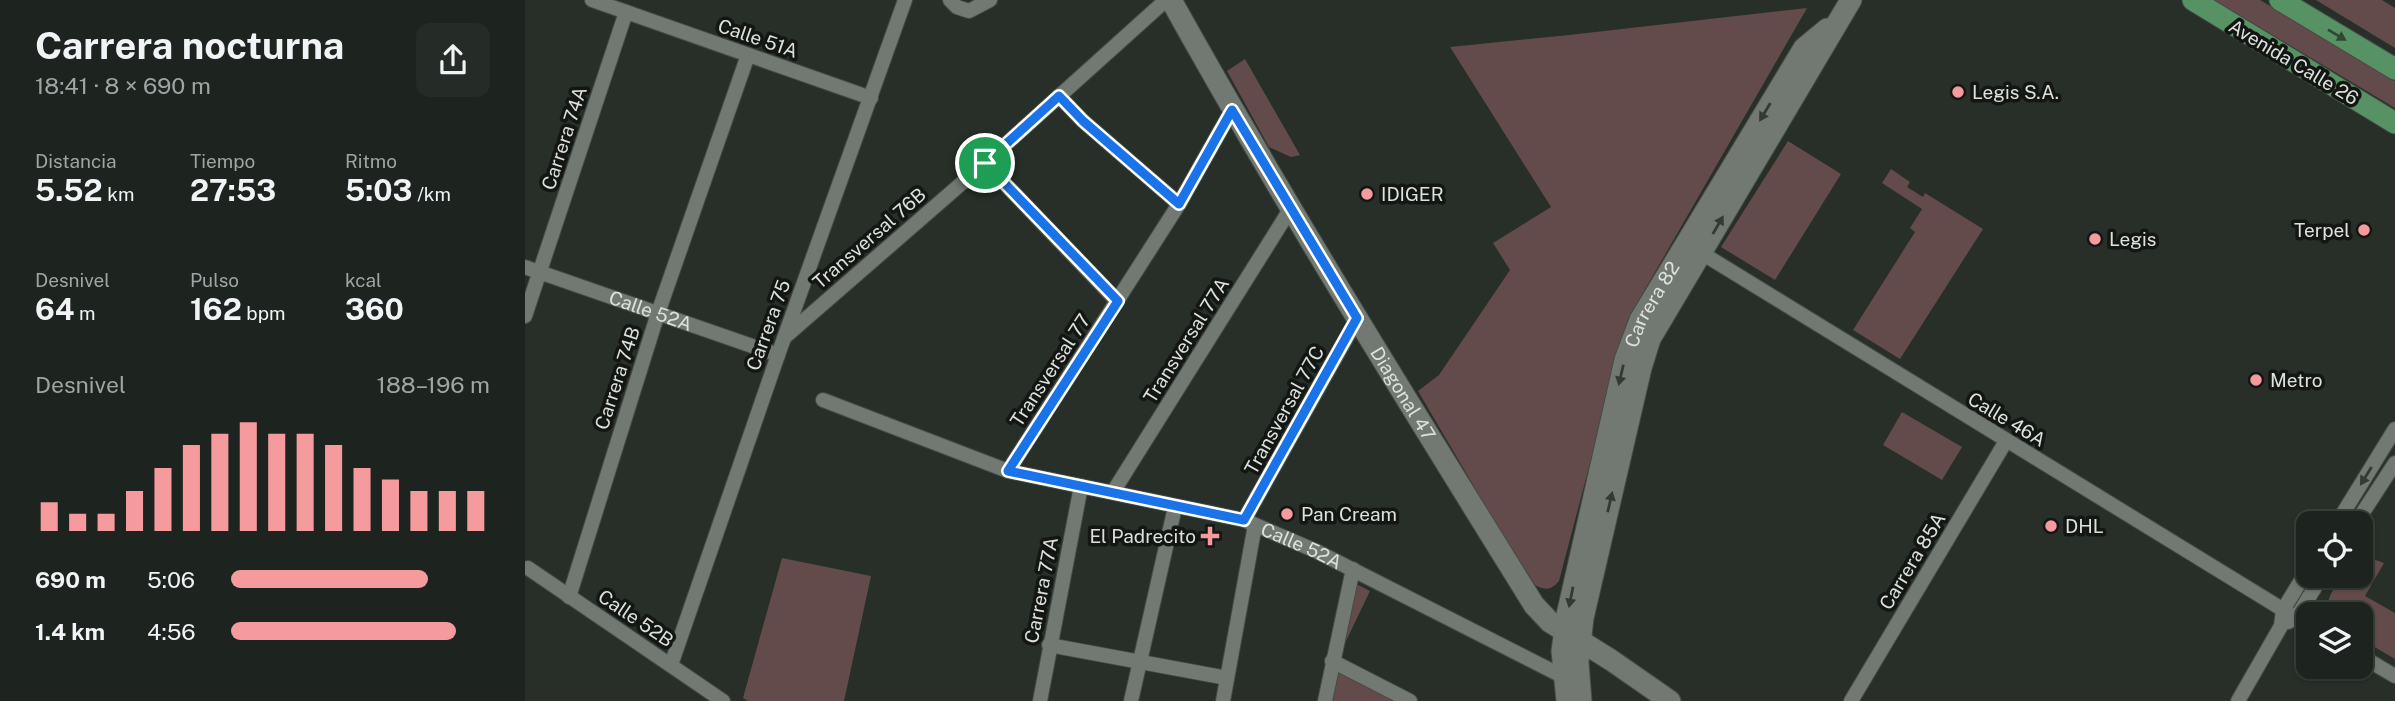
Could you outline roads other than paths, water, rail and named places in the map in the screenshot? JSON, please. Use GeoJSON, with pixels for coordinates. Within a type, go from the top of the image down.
{"type":"FeatureCollection","features":[{"type":"Feature","properties":{"kind":"main road","name":"Avenida Calle 26"},"geometry":{"type":"LineString","coordinates":[[2193,0],[2395,123]]}},
{"type":"Feature","properties":{"kind":"main road"},"geometry":{"type":"LineString","coordinates":[[2280,0],[2395,69]]}},
{"type":"Feature","properties":{"kind":"street","name":"Calle 51A"},"geometry":{"type":"LineString","coordinates":[[592,0],[871,97]]}},
{"type":"Feature","properties":{"kind":"street","name":"Carrera 75"},"geometry":{"type":"LineString","coordinates":[[671,665],[905,0]]}},
{"type":"Feature","properties":{"kind":"street"},"geometry":{"type":"LineString","coordinates":[[950,0],[957,7],[969,11],[990,0]]}},
{"type":"Feature","properties":{"kind":"street","name":"Transversal 76B"},"geometry":{"type":"LineString","coordinates":[[785,337],[1168,0]]}},
{"type":"Feature","properties":{"kind":"street","name":"Diagonal 47"},"geometry":{"type":"LineString","coordinates":[[1168,0],[1357,318],[1534,605],[1550,622],[1572,636]]}},
{"type":"Feature","properties":{"kind":"street","name":"Carrera 82"},"geometry":{"type":"LineString","coordinates":[[1572,636],[1571,593],[1625,360],[1640,320],[1694,249],[1804,48],[1837,22],[1851,0]]}},
{"type":"Feature","properties":{"kind":"street","name":"Carrera 74A"},"geometry":{"type":"LineString","coordinates":[[525,316],[626,12]]}},
{"type":"Feature","properties":{"kind":"street","name":"Carrera 74B"},"geometry":{"type":"LineString","coordinates":[[569,597],[658,313],[748,55]]}},
{"type":"Feature","properties":{"kind":"street"},"geometry":{"type":"LineString","coordinates":[[1059,96],[1083,121],[1179,204]]}},
{"type":"Feature","properties":{"kind":"street","name":"Transversal 77"},"geometry":{"type":"LineString","coordinates":[[1008,471],[1179,204],[1232,110]]}},
{"type":"Feature","properties":{"kind":"street"},"geometry":{"type":"LineString","coordinates":[[985,163],[1118,301]]}},
{"type":"Feature","properties":{"kind":"street","name":"Transversal 77A"},"geometry":{"type":"LineString","coordinates":[[1113,492],[1291,208]]}},
{"type":"Feature","properties":{"kind":"street","name":"Calle 46A"},"geometry":{"type":"LineString","coordinates":[[1694,249],[2296,618]]}},
{"type":"Feature","properties":{"kind":"street","name":"Calle 52A"},"geometry":{"type":"LineString","coordinates":[[525,267],[778,355]]}},
{"type":"Feature","properties":{"kind":"street","name":"Transversal 77C"},"geometry":{"type":"LineString","coordinates":[[1223,701],[1249,523],[1357,318]]}},
{"type":"Feature","properties":{"kind":"street","name":"Calle 52A"},"geometry":{"type":"LineString","coordinates":[[823,400],[1008,471],[1249,523],[1317,551],[1564,677]]}},
{"type":"Feature","properties":{"kind":"street"},"geometry":{"type":"LineString","coordinates":[[2344,511],[2395,429]]}},
{"type":"Feature","properties":{"kind":"street","name":"Carrera 85A"},"geometry":{"type":"LineString","coordinates":[[1851,701],[2006,441]]}},
{"type":"Feature","properties":{"kind":"street"},"geometry":{"type":"LineString","coordinates":[[2364,511],[2395,463]]}},
{"type":"Feature","properties":{"kind":"street","name":"Carrera 77A"},"geometry":{"type":"LineString","coordinates":[[1040,701],[1081,486]]}},
{"type":"Feature","properties":{"kind":"street"},"geometry":{"type":"LineString","coordinates":[[1131,701],[1175,507]]}},
{"type":"Feature","properties":{"kind":"street","name":"Calle 52B"},"geometry":{"type":"LineString","coordinates":[[528,568],[723,701]]}},
{"type":"Feature","properties":{"kind":"street"},"geometry":{"type":"LineString","coordinates":[[1325,701],[1353,569]]}},
{"type":"Feature","properties":{"kind":"street"},"geometry":{"type":"LineString","coordinates":[[2238,701],[2281,626],[2283,610],[2296,588]]}},
{"type":"Feature","properties":{"kind":"street"},"geometry":{"type":"LineString","coordinates":[[2281,626],[2296,623]]}},
{"type":"Feature","properties":{"kind":"street"},"geometry":{"type":"LineString","coordinates":[[1566,701],[1562,651],[1572,636]]}},
{"type":"Feature","properties":{"kind":"street"},"geometry":{"type":"LineString","coordinates":[[1572,636],[1581,701]]}},
{"type":"Feature","properties":{"kind":"street"},"geometry":{"type":"LineString","coordinates":[[1572,636],[1670,701]]}},
{"type":"Feature","properties":{"kind":"street"},"geometry":{"type":"LineString","coordinates":[[1049,645],[1227,678]]}},
{"type":"Feature","properties":{"kind":"street"},"geometry":{"type":"LineString","coordinates":[[1332,661],[1410,701]]}},
{"type":"Feature","properties":{"kind":"street"},"geometry":{"type":"LineString","coordinates":[[2373,663],[2395,677]]}},
{"type":"Feature","properties":{"kind":"place","name":"Legis S.A."},"geometry":{"type":"Point","coordinates":[1958,92]}},
{"type":"Feature","properties":{"kind":"place","name":"IDIGER"},"geometry":{"type":"Point","coordinates":[1367,194]}},
{"type":"Feature","properties":{"kind":"place","name":"Terpel"},"geometry":{"type":"Point","coordinates":[2364,230]}},
{"type":"Feature","properties":{"kind":"place","name":"Legis"},"geometry":{"type":"Point","coordinates":[2095,239]}},
{"type":"Feature","properties":{"kind":"place","name":"Metro"},"geometry":{"type":"Point","coordinates":[2256,380]}},
{"type":"Feature","properties":{"kind":"place","name":"Pan Cream"},"geometry":{"type":"Point","coordinates":[1287,514]}},
{"type":"Feature","properties":{"kind":"place","name":"DHL"},"geometry":{"type":"Point","coordinates":[2051,526]}},
{"type":"Feature","properties":{"kind":"place","name":"El Padrecito"},"geometry":{"type":"Point","coordinates":[1210,536]}}]}
